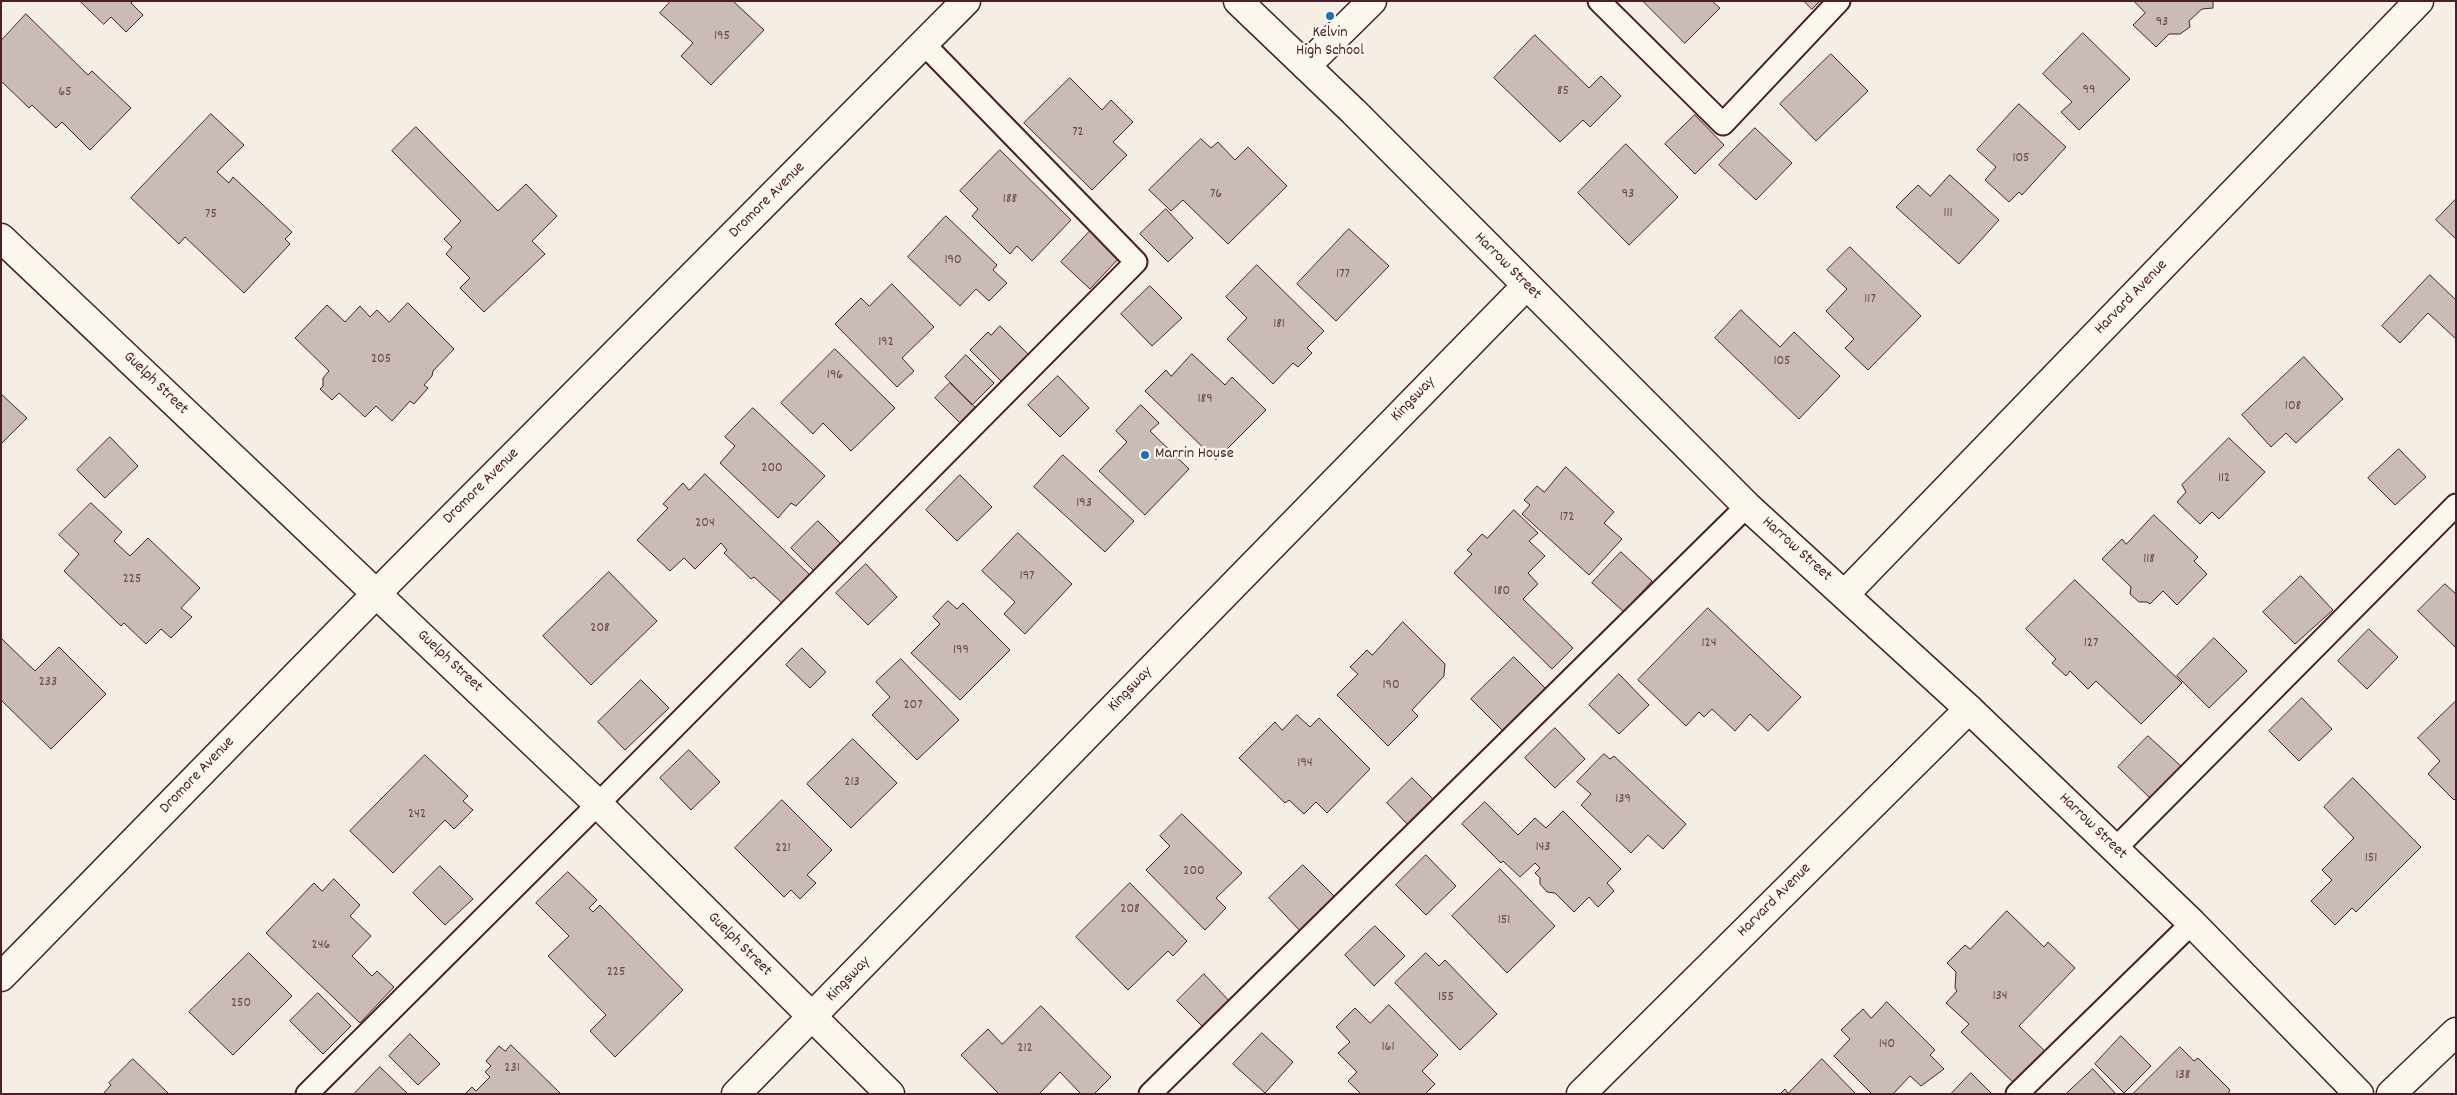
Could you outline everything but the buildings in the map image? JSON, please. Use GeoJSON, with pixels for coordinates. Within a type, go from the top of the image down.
{"type":"FeatureCollection","features":[{"type":"Feature","properties":{"kind":"street","name":"Dromore Avenue"},"geometry":{"type":"LineString","coordinates":[[1,977],[376,594],[966,1]]}},
{"type":"Feature","properties":{"kind":"street","name":"Harrow Street"},"geometry":{"type":"LineString","coordinates":[[1238,1],[1306,66],[1747,506],[1969,709],[2115,849],[2192,923],[2359,1094]]}},
{"type":"Feature","properties":{"kind":"street"},"geometry":{"type":"LineString","coordinates":[[1306,66],[1372,1]]}},
{"type":"Feature","properties":{"kind":"street","name":"Harvard Avenue"},"geometry":{"type":"LineString","coordinates":[[1845,594],[2419,1]]}},
{"type":"Feature","properties":{"kind":"street","name":"Guelph Street"},"geometry":{"type":"LineString","coordinates":[[1,238],[598,804],[890,1094]]}},
{"type":"Feature","properties":{"kind":"street","name":"Kingsway"},"geometry":{"type":"LineString","coordinates":[[736,1094],[1526,286]]}},
{"type":"Feature","properties":{"kind":"street","name":"Harvard Avenue"},"geometry":{"type":"LineString","coordinates":[[1581,1094],[1969,709]]}},
{"type":"Feature","properties":{"kind":"street"},"geometry":{"type":"LineString","coordinates":[[2391,1094],[2456,1032]]}},
{"type":"Feature","properties":{"kind":"lane"},"geometry":{"type":"LineString","coordinates":[[1599,1],[1723,124],[1839,1]]}},
{"type":"Feature","properties":{"kind":"lane"},"geometry":{"type":"LineString","coordinates":[[307,1094],[1136,262],[924,44]]}},
{"type":"Feature","properties":{"kind":"lane"},"geometry":{"type":"LineString","coordinates":[[2115,849],[2456,505]]}},
{"type":"Feature","properties":{"kind":"lane"},"geometry":{"type":"LineString","coordinates":[[1150,1094],[1747,506]]}},
{"type":"Feature","properties":{"kind":"lane"},"geometry":{"type":"LineString","coordinates":[[2017,1094],[2192,923]]}},
{"type":"Feature","properties":{"kind":"place","name":"Kelvin High School"},"geometry":{"type":"Point","coordinates":[1330,16]}},
{"type":"Feature","properties":{"kind":"place","name":"Marrin House"},"geometry":{"type":"Point","coordinates":[1145,455]}}]}
